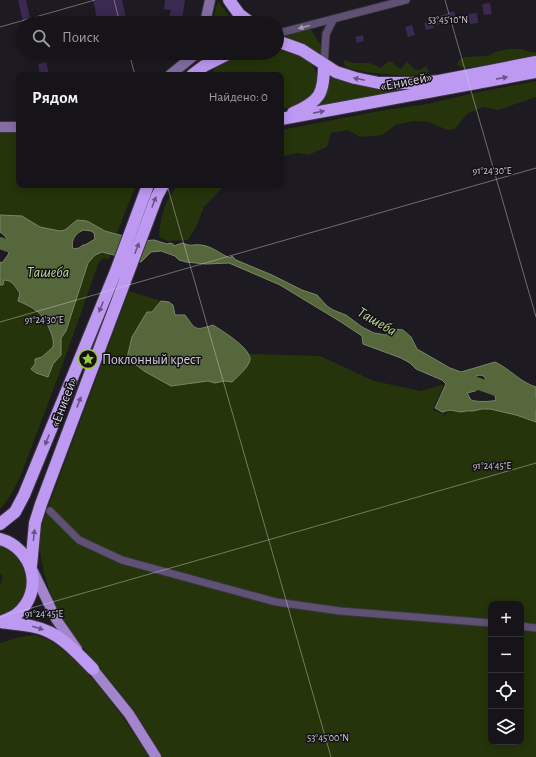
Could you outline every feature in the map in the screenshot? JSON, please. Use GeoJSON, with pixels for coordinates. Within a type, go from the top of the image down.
{"type":"FeatureCollection","features":[{"type":"Feature","properties":{"kind":"highway"},"geometry":{"type":"LineString","coordinates":[[229,0],[242,16]]}},
{"type":"Feature","properties":{"kind":"highway","name":"«Енисей»"},"geometry":{"type":"LineString","coordinates":[[284,44],[302,50],[336,72],[379,83],[439,81],[536,62]]}},
{"type":"Feature","properties":{"kind":"highway"},"geometry":{"type":"LineString","coordinates":[[196,72],[218,60]]}},
{"type":"Feature","properties":{"kind":"highway","name":"«Енисей»"},"geometry":{"type":"LineString","coordinates":[[284,117],[309,105],[320,95],[324,85],[324,65]]}},
{"type":"Feature","properties":{"kind":"highway","name":"«Енисей»"},"geometry":{"type":"LineString","coordinates":[[284,117],[536,72]]}},
{"type":"Feature","properties":{"kind":"highway","name":"«Енисей»"},"geometry":{"type":"LineString","coordinates":[[0,622],[16,614],[27,602],[33,586],[31,566],[35,523],[142,218],[147,188]]}},
{"type":"Feature","properties":{"kind":"highway","name":"«Енисей»"},"geometry":{"type":"LineString","coordinates":[[142,218],[161,188]]}},
{"type":"Feature","properties":{"kind":"highway","name":"«Енисей»"},"geometry":{"type":"LineString","coordinates":[[0,524],[15,512],[24,496],[122,273]]}},
{"type":"Feature","properties":{"kind":"highway","name":"«Енисей»"},"geometry":{"type":"LineString","coordinates":[[0,538],[11,543],[23,552],[31,566]]}},
{"type":"Feature","properties":{"kind":"highway"},"geometry":{"type":"LineString","coordinates":[[0,622],[35,627],[51,633],[72,648],[92,669]]}},
{"type":"Feature","properties":{"kind":"main road"},"geometry":{"type":"LineString","coordinates":[[31,566],[56,619],[92,669],[129,714],[156,757]]}},
{"type":"Feature","properties":{"kind":"street"},"geometry":{"type":"LineString","coordinates":[[207,16],[210,0]]}},
{"type":"Feature","properties":{"kind":"street"},"geometry":{"type":"LineString","coordinates":[[284,32],[406,0]]}},
{"type":"Feature","properties":{"kind":"street"},"geometry":{"type":"LineString","coordinates":[[324,65],[326,34],[333,20]]}},
{"type":"Feature","properties":{"kind":"street"},"geometry":{"type":"LineString","coordinates":[[174,72],[188,60]]}},
{"type":"Feature","properties":{"kind":"street"},"geometry":{"type":"LineString","coordinates":[[192,72],[195,60]]}},
{"type":"Feature","properties":{"kind":"street"},"geometry":{"type":"LineString","coordinates":[[0,127],[16,127]]}},
{"type":"Feature","properties":{"kind":"street"},"geometry":{"type":"LineString","coordinates":[[50,511],[79,540],[122,560],[276,602],[340,611],[488,623]]}},
{"type":"Feature","properties":{"kind":"street"},"geometry":{"type":"LineString","coordinates":[[524,626],[536,628]]}},
{"type":"Feature","properties":{"kind":"shaded area"},"geometry":{"type":"Polygon","coordinates":[[[218,1],[229,16],[214,16],[218,1]]]}},
{"type":"Feature","properties":{"kind":"shaded area"},"geometry":{"type":"Polygon","coordinates":[[[310,28],[322,47],[322,57],[284,36],[284,34],[310,28]]]}},
{"type":"Feature","properties":{"kind":"shaded area"},"geometry":{"type":"Polygon","coordinates":[[[509,49],[522,49],[529,52],[536,52],[536,57],[468,68],[462,68],[457,64],[460,59],[465,57],[488,56],[495,52],[509,49]]]}},
{"type":"Feature","properties":{"kind":"shaded area"},"geometry":{"type":"Polygon","coordinates":[[[284,50],[291,52],[305,58],[315,68],[318,83],[316,92],[307,101],[296,106],[284,108],[284,72],[212,72],[218,65],[228,60],[284,60],[284,50]]]}},
{"type":"Feature","properties":{"kind":"shaded area"},"geometry":{"type":"Polygon","coordinates":[[[345,60],[354,63],[369,63],[381,68],[391,61],[400,69],[407,61],[414,69],[419,70],[426,66],[429,71],[426,74],[405,76],[364,72],[348,68],[343,63],[345,60]]]}},
{"type":"Feature","properties":{"kind":"shaded area"},"geometry":{"type":"Polygon","coordinates":[[[332,76],[448,85],[307,111],[317,103],[326,92],[332,76]]]}},
{"type":"Feature","properties":{"kind":"shaded area"},"geometry":{"type":"Polygon","coordinates":[[[536,81],[536,97],[498,110],[483,107],[467,114],[455,129],[447,130],[429,122],[413,121],[396,125],[382,135],[360,137],[348,130],[331,133],[327,147],[308,155],[298,153],[284,156],[284,129],[385,110],[428,104],[536,81]]]}},
{"type":"Feature","properties":{"kind":"shaded area"},"geometry":{"type":"Polygon","coordinates":[[[0,129],[16,130],[16,188],[135,188],[117,233],[105,231],[87,221],[77,220],[65,230],[60,231],[40,227],[22,216],[0,215],[0,129]]]}},
{"type":"Feature","properties":{"kind":"shaded area"},"geometry":{"type":"Polygon","coordinates":[[[176,188],[222,188],[204,207],[196,227],[188,240],[168,241],[159,237],[164,209],[176,188]]]}},
{"type":"Feature","properties":{"kind":"shaded area"},"geometry":{"type":"Polygon","coordinates":[[[102,252],[111,253],[109,259],[103,258],[98,264],[60,372],[17,484],[0,509],[0,285],[3,285],[4,280],[10,281],[20,293],[18,301],[33,308],[44,318],[52,335],[54,347],[42,357],[35,359],[53,364],[61,355],[61,338],[66,331],[88,263],[95,255],[102,252]]]}},
{"type":"Feature","properties":{"kind":"shaded area"},"geometry":{"type":"Polygon","coordinates":[[[129,291],[161,301],[152,312],[135,365],[171,386],[208,381],[215,383],[232,381],[250,359],[250,354],[320,356],[374,381],[421,391],[444,384],[433,410],[441,413],[447,409],[443,416],[450,410],[465,412],[490,409],[536,422],[536,757],[162,757],[132,708],[75,637],[57,608],[44,573],[40,548],[40,537],[43,521],[129,291]]]}},
{"type":"Feature","properties":{"kind":"shaded area"},"geometry":{"type":"Polygon","coordinates":[[[0,544],[13,551],[21,560],[27,578],[23,597],[10,611],[0,615],[0,585],[3,576],[0,574],[0,544]]]}},
{"type":"Feature","properties":{"kind":"shaded area"},"geometry":{"type":"Polygon","coordinates":[[[33,635],[48,640],[65,651],[82,667],[114,705],[149,757],[0,757],[0,643],[33,635]]]}},
{"type":"Feature","properties":{"kind":"water"},"geometry":{"type":"Polygon","coordinates":[[[0,215],[22,216],[40,227],[60,231],[65,230],[77,220],[87,221],[105,231],[142,241],[154,240],[167,244],[170,243],[174,246],[182,243],[209,247],[230,258],[232,256],[236,260],[272,275],[302,290],[317,295],[333,310],[346,315],[362,327],[374,333],[386,335],[395,329],[403,330],[411,337],[417,349],[450,368],[461,372],[495,362],[525,382],[536,387],[536,422],[516,415],[490,409],[461,412],[450,410],[442,412],[435,408],[446,384],[442,380],[416,369],[410,363],[401,358],[363,344],[362,336],[280,285],[229,263],[206,264],[186,262],[161,251],[151,252],[141,262],[102,252],[95,255],[88,263],[66,331],[61,338],[61,355],[53,364],[48,377],[36,373],[31,369],[35,364],[35,359],[42,357],[53,347],[52,337],[47,323],[41,314],[33,308],[18,301],[20,293],[14,284],[10,281],[4,280],[3,285],[0,285],[0,262],[2,263],[8,255],[11,244],[0,232],[0,215]],[[84,230],[74,237],[72,243],[73,249],[79,248],[95,239],[94,233],[84,230]],[[476,376],[475,381],[478,389],[467,393],[471,400],[484,402],[496,400],[493,387],[485,384],[486,380],[484,376],[476,376]]]}},
{"type":"Feature","properties":{"kind":"water"},"geometry":{"type":"Polygon","coordinates":[[[161,301],[169,302],[173,305],[175,315],[185,315],[191,324],[196,328],[213,325],[235,340],[241,345],[249,356],[250,360],[245,369],[232,382],[224,381],[215,383],[208,381],[171,386],[144,371],[127,358],[132,337],[147,312],[152,312],[161,301]]]}},
{"type":"Feature","properties":{"kind":"building"},"geometry":{"type":"Polygon","coordinates":[[[18,0],[26,0],[29,16],[21,16],[18,0]]]}},
{"type":"Feature","properties":{"kind":"building"},"geometry":{"type":"Polygon","coordinates":[[[93,0],[122,0],[125,16],[96,16],[93,0]]]}},
{"type":"Feature","properties":{"kind":"building"},"geometry":{"type":"Polygon","coordinates":[[[165,0],[185,0],[183,16],[170,16],[171,10],[164,9],[165,0]]]}},
{"type":"Feature","properties":{"kind":"building"},"geometry":{"type":"Polygon","coordinates":[[[490,3],[492,14],[484,15],[482,4],[490,3]]]}},
{"type":"Feature","properties":{"kind":"building"},"geometry":{"type":"Polygon","coordinates":[[[454,11],[456,19],[433,26],[434,28],[426,30],[424,23],[440,19],[439,16],[454,11]]]}},
{"type":"Feature","properties":{"kind":"building"},"geometry":{"type":"Polygon","coordinates":[[[477,13],[478,23],[470,24],[468,14],[477,13]]]}},
{"type":"Feature","properties":{"kind":"building"},"geometry":{"type":"Polygon","coordinates":[[[412,25],[415,35],[408,37],[405,27],[412,25]]]}},
{"type":"Feature","properties":{"kind":"building"},"geometry":{"type":"Polygon","coordinates":[[[363,35],[364,41],[357,43],[355,37],[363,35]]]}},
{"type":"Feature","properties":{"kind":"building"},"geometry":{"type":"Polygon","coordinates":[[[46,62],[48,72],[39,72],[38,64],[46,62]]]}},
{"type":"Feature","properties":{"kind":"waterway","name":"Ташеба"},"geometry":{"type":"LineString","coordinates":[[0,243],[25,252]]}},
{"type":"Feature","properties":{"kind":"waterway","name":"Ташеба"},"geometry":{"type":"LineString","coordinates":[[462,378],[536,404]]}},
{"type":"Feature","properties":{"kind":"place","name":"Поклонный крест"},"geometry":{"type":"Point","coordinates":[88,359]}}]}
